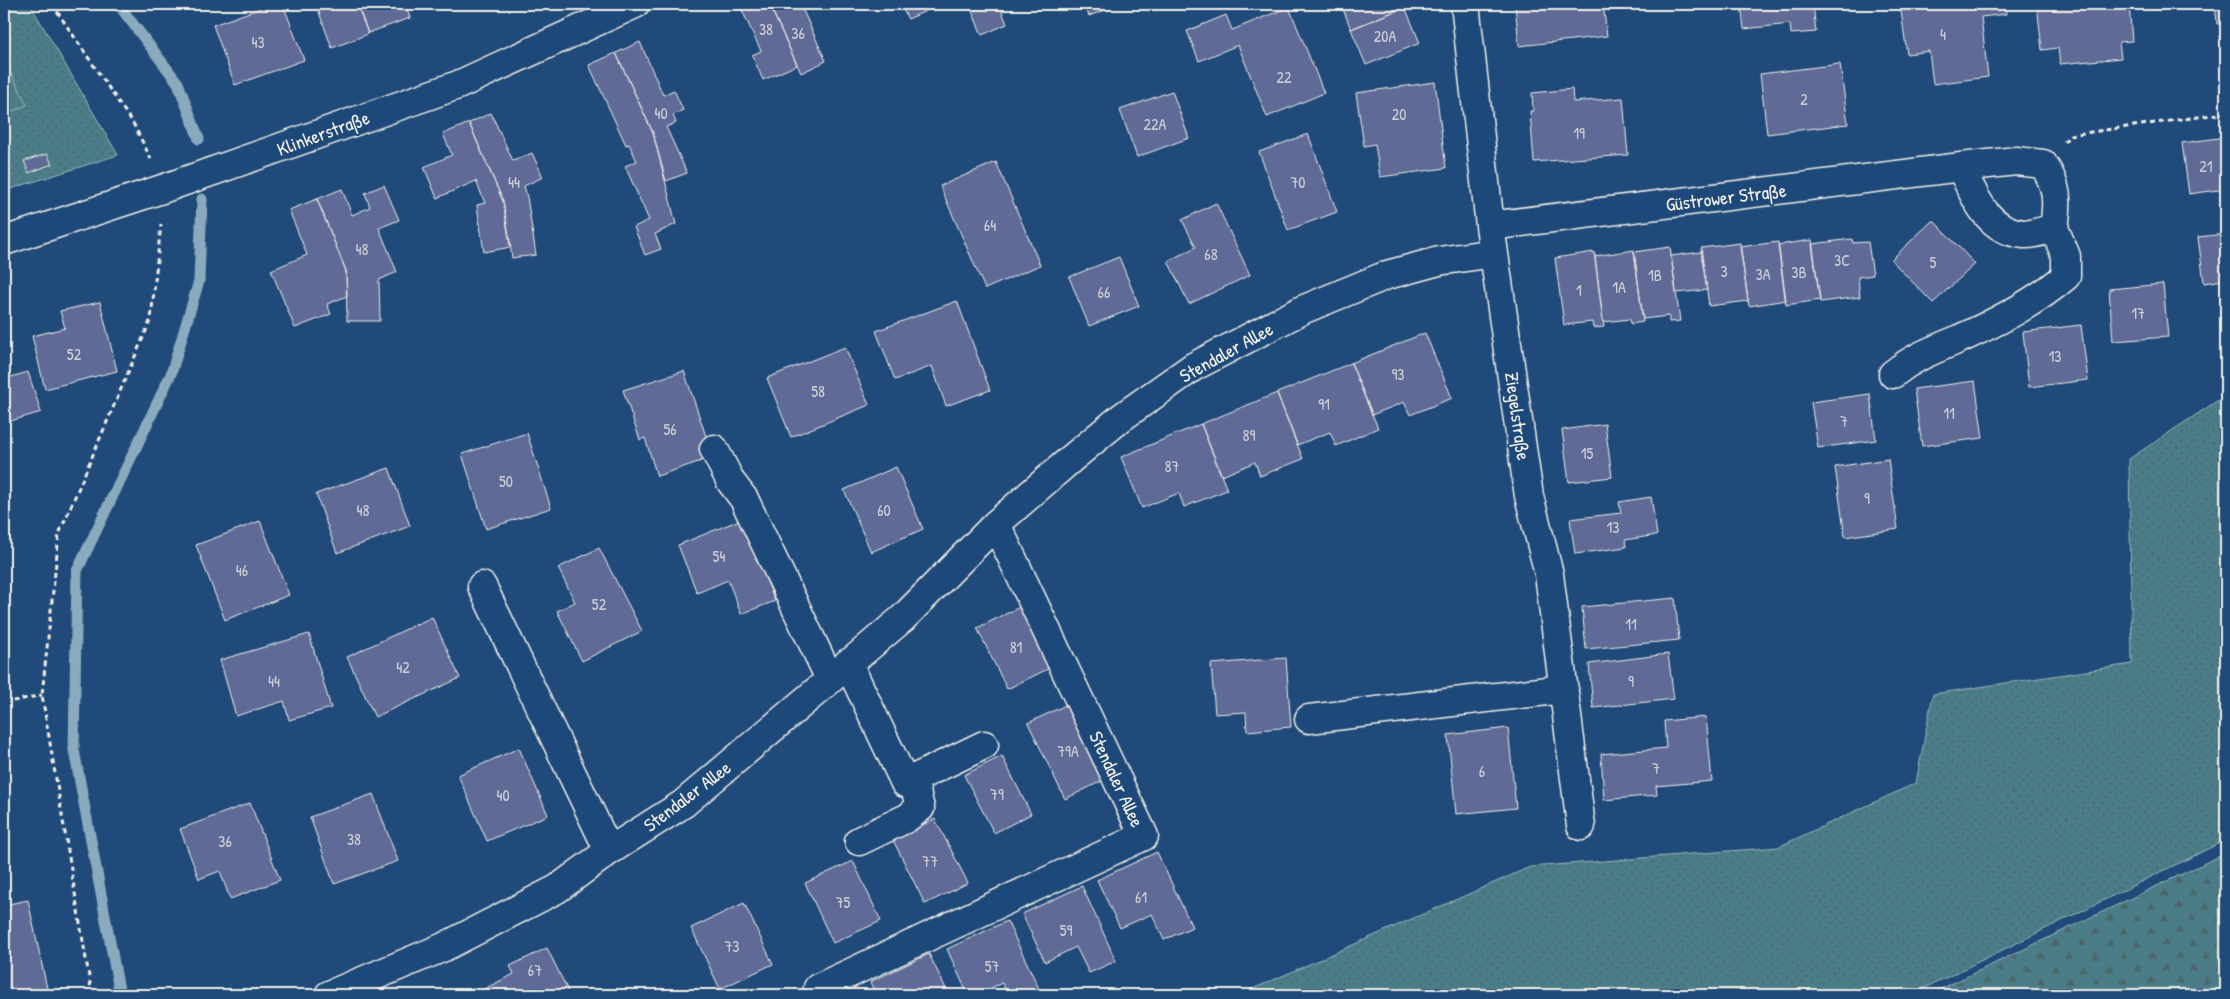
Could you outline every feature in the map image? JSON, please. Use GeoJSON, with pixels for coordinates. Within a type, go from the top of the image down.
{"type":"FeatureCollection","features":[{"type":"Feature","properties":{"kind":"street","name":"Klinkerstraße"},"geometry":{"type":"LineString","coordinates":[[4,241],[165,188],[458,84],[635,4]]}},
{"type":"Feature","properties":{"kind":"street","name":"Ziegelstraße"},"geometry":{"type":"LineString","coordinates":[[1465,4],[1490,226],[1529,496],[1549,574],[1581,826]]}},
{"type":"Feature","properties":{"kind":"street","name":"Güstrower Straße"},"geometry":{"type":"LineString","coordinates":[[1490,226],[1961,167],[2016,161],[2043,164]]}},
{"type":"Feature","properties":{"kind":"street"},"geometry":{"type":"LineString","coordinates":[[1893,374],[1910,360],[1959,339],[2028,303],[2050,290],[2066,276],[2066,256],[2054,228],[2057,211],[2054,180],[2043,164]]}},
{"type":"Feature","properties":{"kind":"street"},"geometry":{"type":"LineString","coordinates":[[1961,167],[1979,206],[2000,228],[2024,234],[2054,228]]}},
{"type":"Feature","properties":{"kind":"street","name":"Stendaler Allee"},"geometry":{"type":"LineString","coordinates":[[329,995],[444,947],[556,889],[609,851],[683,804],[902,618],[996,524],[1122,417],[1193,367],[1302,310],[1387,275],[1439,261],[1494,254]]}},
{"type":"Feature","properties":{"kind":"street"},"geometry":{"type":"LineString","coordinates":[[714,449],[731,482],[744,498],[839,671],[905,784],[984,745]]}},
{"type":"Feature","properties":{"kind":"street","name":"Stendaler Allee"},"geometry":{"type":"LineString","coordinates":[[822,995],[818,988],[1144,836],[996,524]]}},
{"type":"Feature","properties":{"kind":"street"},"geometry":{"type":"LineString","coordinates":[[482,586],[609,851]]}},
{"type":"Feature","properties":{"kind":"street"},"geometry":{"type":"LineString","coordinates":[[1310,719],[1564,690]]}},
{"type":"Feature","properties":{"kind":"street"},"geometry":{"type":"LineString","coordinates":[[859,841],[907,818],[920,808],[913,779]]}},
{"type":"Feature","properties":{"kind":"path"},"geometry":{"type":"LineString","coordinates":[[52,4],[134,125],[165,188],[151,320],[59,534],[42,695],[92,995]]}},
{"type":"Feature","properties":{"kind":"path"},"geometry":{"type":"LineString","coordinates":[[2043,164],[2070,135],[2226,112]]}},
{"type":"Feature","properties":{"kind":"path"},"geometry":{"type":"LineString","coordinates":[[4,702],[42,695]]}},
{"type":"Feature","properties":{"kind":"green space"},"geometry":{"type":"Polygon","coordinates":[[[4,4],[30,4],[118,155],[4,191],[4,4]]]}},
{"type":"Feature","properties":{"kind":"green space"},"geometry":{"type":"Polygon","coordinates":[[[4,59],[27,105],[4,115],[4,59]]]}},
{"type":"Feature","properties":{"kind":"green space"},"geometry":{"type":"Polygon","coordinates":[[[2226,395],[2226,840],[1911,995],[1239,995],[1530,867],[1778,847],[1916,783],[1933,694],[2132,664],[2129,459],[2226,395]]]}},
{"type":"Feature","properties":{"kind":"green space"},"geometry":{"type":"Polygon","coordinates":[[[2226,853],[2226,995],[1928,995],[2226,853]]]}},
{"type":"Feature","properties":{"kind":"building"},"geometry":{"type":"Polygon","coordinates":[[[272,4],[283,4],[304,60],[235,85],[213,25],[272,4]]]}},
{"type":"Feature","properties":{"kind":"building"},"geometry":{"type":"Polygon","coordinates":[[[316,4],[357,4],[368,34],[332,48],[316,4]]]}},
{"type":"Feature","properties":{"kind":"building"},"geometry":{"type":"Polygon","coordinates":[[[357,4],[405,4],[410,18],[368,33],[357,4]]]}},
{"type":"Feature","properties":{"kind":"building"},"geometry":{"type":"Polygon","coordinates":[[[750,4],[769,4],[797,65],[763,80],[752,55],[761,51],[741,8],[750,4]]]}},
{"type":"Feature","properties":{"kind":"building"},"geometry":{"type":"Polygon","coordinates":[[[769,4],[800,4],[826,61],[801,73],[769,4]]]}},
{"type":"Feature","properties":{"kind":"building"},"geometry":{"type":"Polygon","coordinates":[[[900,4],[938,4],[939,5],[908,19],[900,4]]]}},
{"type":"Feature","properties":{"kind":"building"},"geometry":{"type":"Polygon","coordinates":[[[969,4],[999,4],[1007,24],[982,35],[969,4]]]}},
{"type":"Feature","properties":{"kind":"building"},"geometry":{"type":"Polygon","coordinates":[[[1084,4],[1121,4],[1089,16],[1084,4]]]}},
{"type":"Feature","properties":{"kind":"building"},"geometry":{"type":"Polygon","coordinates":[[[1341,4],[1404,4],[1405,7],[1351,29],[1341,4]]]}},
{"type":"Feature","properties":{"kind":"building"},"geometry":{"type":"Polygon","coordinates":[[[1515,4],[1603,4],[1607,36],[1519,46],[1515,4]]]}},
{"type":"Feature","properties":{"kind":"building"},"geometry":{"type":"Polygon","coordinates":[[[1741,4],[1813,4],[1816,32],[1791,34],[1790,24],[1744,29],[1741,4]]]}},
{"type":"Feature","properties":{"kind":"building"},"geometry":{"type":"Polygon","coordinates":[[[1900,4],[2005,4],[2006,14],[1981,17],[1988,77],[1933,84],[1929,51],[1907,54],[1900,4]]]}},
{"type":"Feature","properties":{"kind":"building"},"geometry":{"type":"Polygon","coordinates":[[[2037,4],[2129,4],[2132,41],[2119,42],[2121,58],[2060,64],[2058,48],[2042,50],[2037,4]]]}},
{"type":"Feature","properties":{"kind":"building"},"geometry":{"type":"Polygon","coordinates":[[[2215,4],[2226,4],[2226,23],[2217,24],[2215,4]]]}},
{"type":"Feature","properties":{"kind":"building"},"geometry":{"type":"Polygon","coordinates":[[[1289,7],[1324,93],[1267,117],[1238,45],[1199,61],[1187,31],[1226,15],[1232,30],[1289,7]]]}},
{"type":"Feature","properties":{"kind":"building"},"geometry":{"type":"Polygon","coordinates":[[[1405,7],[1420,43],[1366,65],[1351,29],[1405,7]]]}},
{"type":"Feature","properties":{"kind":"building"},"geometry":{"type":"Polygon","coordinates":[[[640,42],[663,95],[674,90],[683,110],[673,115],[676,123],[666,127],[687,173],[666,181],[653,133],[616,53],[640,42]]]}},
{"type":"Feature","properties":{"kind":"building"},"geometry":{"type":"Polygon","coordinates":[[[616,53],[653,133],[676,224],[655,234],[661,249],[645,255],[634,227],[649,220],[625,166],[637,161],[629,144],[626,145],[589,65],[616,53]]]}},
{"type":"Feature","properties":{"kind":"building"},"geometry":{"type":"Polygon","coordinates":[[[1840,64],[1848,124],[1767,134],[1760,74],[1840,64]]]}},
{"type":"Feature","properties":{"kind":"building"},"geometry":{"type":"Polygon","coordinates":[[[1435,82],[1446,168],[1380,177],[1375,144],[1364,146],[1356,93],[1435,82]]]}},
{"type":"Feature","properties":{"kind":"building"},"geometry":{"type":"Polygon","coordinates":[[[1572,89],[1573,102],[1623,98],[1628,155],[1534,162],[1530,111],[1533,111],[1532,93],[1572,89]]]}},
{"type":"Feature","properties":{"kind":"building"},"geometry":{"type":"Polygon","coordinates":[[[1172,91],[1189,138],[1137,157],[1120,110],[1172,91]]]}},
{"type":"Feature","properties":{"kind":"building"},"geometry":{"type":"Polygon","coordinates":[[[491,113],[513,161],[532,153],[543,177],[524,186],[536,255],[512,258],[503,201],[469,123],[491,113]]]}},
{"type":"Feature","properties":{"kind":"building"},"geometry":{"type":"Polygon","coordinates":[[[469,123],[503,201],[511,247],[484,252],[477,205],[485,203],[476,181],[437,198],[424,167],[452,155],[443,134],[469,123]]]}},
{"type":"Feature","properties":{"kind":"building"},"geometry":{"type":"Polygon","coordinates":[[[1308,134],[1337,212],[1288,230],[1259,152],[1308,134]]]}},
{"type":"Feature","properties":{"kind":"building"},"geometry":{"type":"Polygon","coordinates":[[[2226,137],[2226,189],[2189,194],[2182,143],[2226,137]]]}},
{"type":"Feature","properties":{"kind":"building"},"geometry":{"type":"Polygon","coordinates":[[[47,154],[52,164],[29,173],[24,161],[47,154]]]}},
{"type":"Feature","properties":{"kind":"building"},"geometry":{"type":"Polygon","coordinates":[[[996,162],[1040,265],[985,289],[940,186],[996,162]]]}},
{"type":"Feature","properties":{"kind":"building"},"geometry":{"type":"Polygon","coordinates":[[[384,185],[399,220],[379,228],[397,272],[379,280],[380,321],[347,321],[346,271],[317,199],[342,189],[352,215],[370,207],[365,193],[384,185]]]}},
{"type":"Feature","properties":{"kind":"building"},"geometry":{"type":"Polygon","coordinates":[[[317,199],[346,271],[347,296],[327,304],[331,314],[295,328],[271,270],[307,255],[289,210],[317,199]]]}},
{"type":"Feature","properties":{"kind":"building"},"geometry":{"type":"Polygon","coordinates":[[[1216,203],[1250,275],[1189,304],[1168,261],[1196,247],[1182,220],[1216,203]]]}},
{"type":"Feature","properties":{"kind":"building"},"geometry":{"type":"Polygon","coordinates":[[[1933,220],[1975,264],[1933,303],[1891,260],[1933,220]]]}},
{"type":"Feature","properties":{"kind":"building"},"geometry":{"type":"Polygon","coordinates":[[[2226,234],[2226,302],[2223,280],[2204,283],[2198,237],[2226,234]]]}},
{"type":"Feature","properties":{"kind":"building"},"geometry":{"type":"Polygon","coordinates":[[[1852,239],[1853,243],[1868,242],[1873,275],[1858,277],[1860,297],[1820,302],[1812,244],[1852,239]]]}},
{"type":"Feature","properties":{"kind":"building"},"geometry":{"type":"Polygon","coordinates":[[[1812,240],[1820,300],[1786,305],[1778,245],[1812,240]]]}},
{"type":"Feature","properties":{"kind":"building"},"geometry":{"type":"Polygon","coordinates":[[[1778,242],[1786,300],[1749,306],[1740,247],[1778,242]]]}},
{"type":"Feature","properties":{"kind":"building"},"geometry":{"type":"Polygon","coordinates":[[[1740,243],[1748,301],[1709,306],[1701,248],[1740,243]]]}},
{"type":"Feature","properties":{"kind":"building"},"geometry":{"type":"Polygon","coordinates":[[[1670,247],[1680,321],[1669,322],[1669,316],[1643,319],[1634,252],[1670,247]]]}},
{"type":"Feature","properties":{"kind":"building"},"geometry":{"type":"Polygon","coordinates":[[[1634,250],[1643,322],[1631,324],[1630,319],[1603,322],[1595,256],[1634,250]]]}},
{"type":"Feature","properties":{"kind":"building"},"geometry":{"type":"Polygon","coordinates":[[[1594,252],[1604,327],[1593,328],[1592,322],[1564,325],[1555,258],[1594,252]]]}},
{"type":"Feature","properties":{"kind":"building"},"geometry":{"type":"Polygon","coordinates":[[[1701,252],[1707,290],[1676,293],[1671,256],[1701,252]]]}},
{"type":"Feature","properties":{"kind":"building"},"geometry":{"type":"Polygon","coordinates":[[[1119,257],[1139,306],[1089,326],[1069,277],[1119,257]]]}},
{"type":"Feature","properties":{"kind":"building"},"geometry":{"type":"Polygon","coordinates":[[[2163,284],[2168,337],[2113,341],[2109,289],[2163,284]]]}},
{"type":"Feature","properties":{"kind":"building"},"geometry":{"type":"Polygon","coordinates":[[[957,301],[990,390],[946,406],[932,366],[895,380],[876,331],[957,301]]]}},
{"type":"Feature","properties":{"kind":"building"},"geometry":{"type":"Polygon","coordinates":[[[100,302],[117,371],[45,389],[32,336],[65,328],[60,311],[100,302]]]}},
{"type":"Feature","properties":{"kind":"building"},"geometry":{"type":"Polygon","coordinates":[[[2081,325],[2088,380],[2029,387],[2023,332],[2081,325]]]}},
{"type":"Feature","properties":{"kind":"building"},"geometry":{"type":"Polygon","coordinates":[[[1425,333],[1452,398],[1410,415],[1404,402],[1372,415],[1351,363],[1425,333]]]}},
{"type":"Feature","properties":{"kind":"building"},"geometry":{"type":"Polygon","coordinates":[[[845,347],[869,405],[791,437],[767,378],[845,347]]]}},
{"type":"Feature","properties":{"kind":"building"},"geometry":{"type":"Polygon","coordinates":[[[1351,363],[1378,428],[1336,446],[1330,432],[1297,445],[1277,393],[1351,363]]]}},
{"type":"Feature","properties":{"kind":"building"},"geometry":{"type":"Polygon","coordinates":[[[684,371],[713,457],[657,476],[645,438],[640,440],[623,390],[684,371]]]}},
{"type":"Feature","properties":{"kind":"building"},"geometry":{"type":"Polygon","coordinates":[[[28,372],[41,412],[4,423],[4,379],[28,372]]]}},
{"type":"Feature","properties":{"kind":"building"},"geometry":{"type":"Polygon","coordinates":[[[1975,381],[1983,438],[1922,446],[1914,389],[1975,381]]]}},
{"type":"Feature","properties":{"kind":"building"},"geometry":{"type":"Polygon","coordinates":[[[1277,393],[1303,459],[1260,476],[1255,462],[1222,476],[1201,424],[1277,393]]]}},
{"type":"Feature","properties":{"kind":"building"},"geometry":{"type":"Polygon","coordinates":[[[1870,394],[1876,440],[1818,448],[1811,402],[1870,394]]]}},
{"type":"Feature","properties":{"kind":"building"},"geometry":{"type":"Polygon","coordinates":[[[1201,424],[1227,490],[1184,507],[1179,493],[1142,508],[1121,457],[1201,424]]]}},
{"type":"Feature","properties":{"kind":"building"},"geometry":{"type":"Polygon","coordinates":[[[1605,424],[1612,477],[1569,482],[1562,430],[1605,424]]]}},
{"type":"Feature","properties":{"kind":"building"},"geometry":{"type":"Polygon","coordinates":[[[527,433],[551,508],[486,529],[462,454],[527,433]]]}},
{"type":"Feature","properties":{"kind":"building"},"geometry":{"type":"Polygon","coordinates":[[[1888,459],[1898,529],[1845,537],[1835,467],[1888,459]]]}},
{"type":"Feature","properties":{"kind":"building"},"geometry":{"type":"Polygon","coordinates":[[[896,467],[923,529],[871,552],[844,490],[896,467]]]}},
{"type":"Feature","properties":{"kind":"building"},"geometry":{"type":"Polygon","coordinates":[[[389,468],[410,526],[337,553],[316,494],[389,468]]]}},
{"type":"Feature","properties":{"kind":"building"},"geometry":{"type":"Polygon","coordinates":[[[1651,497],[1657,535],[1625,540],[1626,547],[1575,554],[1570,519],[1621,513],[1619,502],[1651,497]]]}},
{"type":"Feature","properties":{"kind":"building"},"geometry":{"type":"Polygon","coordinates":[[[742,519],[775,601],[741,614],[728,580],[697,593],[678,545],[742,519]]]}},
{"type":"Feature","properties":{"kind":"building"},"geometry":{"type":"Polygon","coordinates":[[[260,521],[289,595],[225,620],[196,545],[260,521]]]}},
{"type":"Feature","properties":{"kind":"building"},"geometry":{"type":"Polygon","coordinates":[[[599,548],[642,631],[582,661],[557,611],[575,602],[558,568],[599,548]]]}},
{"type":"Feature","properties":{"kind":"building"},"geometry":{"type":"Polygon","coordinates":[[[1675,598],[1679,640],[1586,649],[1582,607],[1675,598]]]}},
{"type":"Feature","properties":{"kind":"building"},"geometry":{"type":"Polygon","coordinates":[[[1026,604],[1056,665],[1007,689],[977,628],[1026,604]]]}},
{"type":"Feature","properties":{"kind":"building"},"geometry":{"type":"Polygon","coordinates":[[[432,617],[460,678],[375,717],[347,657],[432,617]]]}},
{"type":"Feature","properties":{"kind":"building"},"geometry":{"type":"Polygon","coordinates":[[[309,634],[331,708],[289,720],[284,701],[236,716],[220,660],[309,634]]]}},
{"type":"Feature","properties":{"kind":"building"},"geometry":{"type":"Polygon","coordinates":[[[1668,654],[1674,699],[1593,708],[1589,664],[1668,654]]]}},
{"type":"Feature","properties":{"kind":"building"},"geometry":{"type":"Polygon","coordinates":[[[1286,658],[1291,727],[1247,731],[1246,712],[1215,714],[1211,664],[1286,658]]]}},
{"type":"Feature","properties":{"kind":"building"},"geometry":{"type":"Polygon","coordinates":[[[1070,703],[1108,778],[1065,799],[1028,723],[1070,703]]]}},
{"type":"Feature","properties":{"kind":"building"},"geometry":{"type":"Polygon","coordinates":[[[1706,717],[1712,781],[1656,786],[1657,795],[1604,800],[1601,754],[1666,748],[1664,721],[1706,717]]]}},
{"type":"Feature","properties":{"kind":"building"},"geometry":{"type":"Polygon","coordinates":[[[1508,728],[1516,808],[1456,814],[1448,735],[1508,728]]]}},
{"type":"Feature","properties":{"kind":"building"},"geometry":{"type":"Polygon","coordinates":[[[519,748],[548,815],[487,841],[458,775],[519,748]]]}},
{"type":"Feature","properties":{"kind":"building"},"geometry":{"type":"Polygon","coordinates":[[[1002,756],[1031,814],[994,833],[964,775],[1002,756]]]}},
{"type":"Feature","properties":{"kind":"building"},"geometry":{"type":"Polygon","coordinates":[[[373,794],[398,861],[334,884],[310,817],[373,794]]]}},
{"type":"Feature","properties":{"kind":"building"},"geometry":{"type":"Polygon","coordinates":[[[250,803],[280,880],[230,899],[220,871],[199,879],[180,829],[250,803]]]}},
{"type":"Feature","properties":{"kind":"building"},"geometry":{"type":"Polygon","coordinates":[[[935,819],[968,883],[925,904],[893,840],[935,819]]]}},
{"type":"Feature","properties":{"kind":"building"},"geometry":{"type":"Polygon","coordinates":[[[1157,852],[1192,927],[1164,940],[1152,914],[1120,928],[1097,880],[1157,852]]]}},
{"type":"Feature","properties":{"kind":"building"},"geometry":{"type":"Polygon","coordinates":[[[853,861],[881,921],[833,943],[805,883],[853,861]]]}},
{"type":"Feature","properties":{"kind":"building"},"geometry":{"type":"Polygon","coordinates":[[[1082,886],[1116,961],[1089,973],[1076,947],[1045,962],[1022,914],[1082,886]]]}},
{"type":"Feature","properties":{"kind":"building"},"geometry":{"type":"Polygon","coordinates":[[[28,900],[48,993],[4,995],[4,905],[28,900]]]}},
{"type":"Feature","properties":{"kind":"building"},"geometry":{"type":"Polygon","coordinates":[[[744,903],[773,964],[720,989],[691,928],[744,903]]]}},
{"type":"Feature","properties":{"kind":"building"},"geometry":{"type":"Polygon","coordinates":[[[1007,921],[1042,995],[1008,995],[1002,983],[976,995],[968,995],[947,949],[1007,921]]]}},
{"type":"Feature","properties":{"kind":"building"},"geometry":{"type":"Polygon","coordinates":[[[547,948],[570,995],[479,995],[478,992],[514,974],[510,966],[547,948]]]}},
{"type":"Feature","properties":{"kind":"building"},"geometry":{"type":"Polygon","coordinates":[[[929,954],[949,995],[876,995],[870,982],[929,954]]]}},
{"type":"Feature","properties":{"kind":"waterway"},"geometry":{"type":"LineString","coordinates":[[118,4],[178,83],[199,139]]}},
{"type":"Feature","properties":{"kind":"waterway"},"geometry":{"type":"LineString","coordinates":[[120,995],[74,750],[77,571],[171,374],[199,281],[202,199]]}}]}
